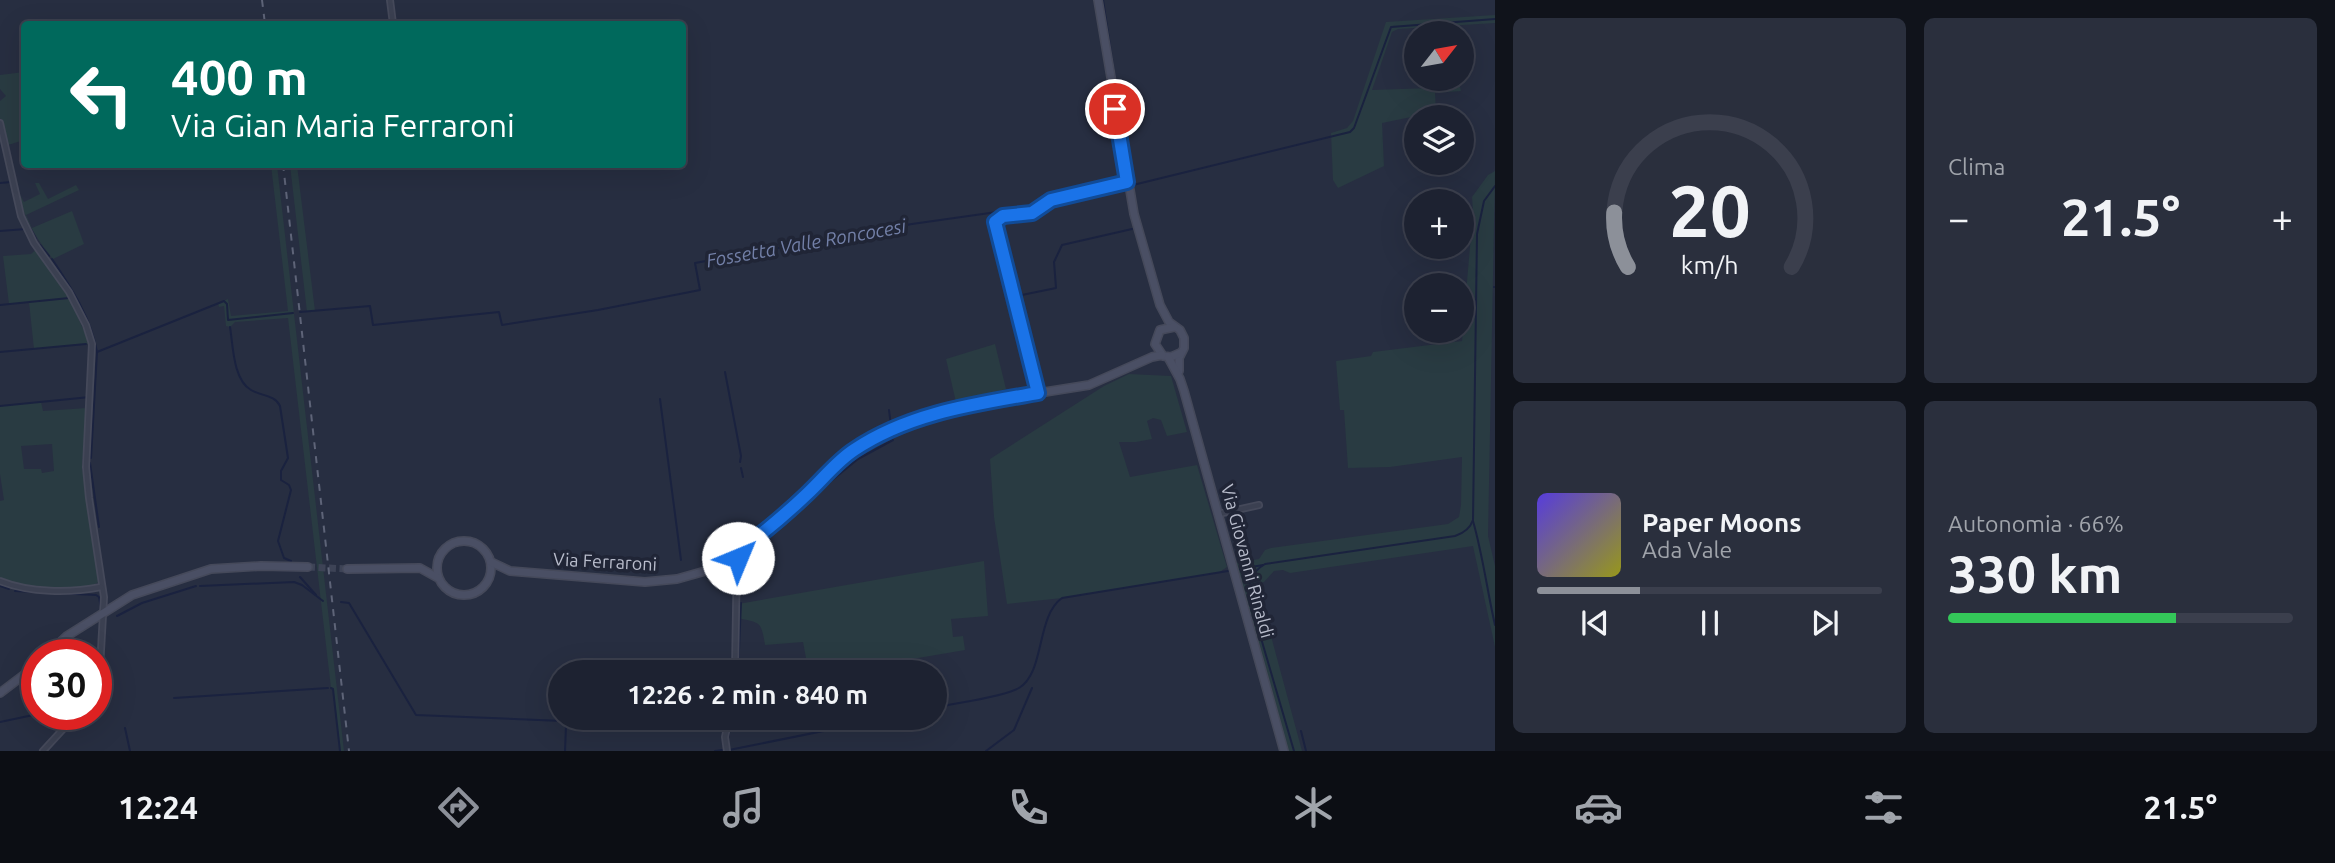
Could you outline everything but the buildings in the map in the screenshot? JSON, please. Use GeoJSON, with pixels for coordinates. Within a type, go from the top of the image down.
{"type":"FeatureCollection","features":[{"type":"Feature","properties":{"kind":"main road"},"geometry":{"type":"LineString","coordinates":[[1098,0],[1133,215],[1160,306],[1160,330],[1155,342],[1156,349],[1165,356],[1180,353],[1184,348],[1184,338],[1160,306]]}},
{"type":"Feature","properties":{"kind":"main road"},"geometry":{"type":"LineString","coordinates":[[1160,330],[1174,327]]}},
{"type":"Feature","properties":{"kind":"main road","name":"Via Ferraroni"},"geometry":{"type":"LineString","coordinates":[[1141,361],[1155,342]]}},
{"type":"Feature","properties":{"kind":"main road","name":"Via Giovanni Rinaldi"},"geometry":{"type":"LineString","coordinates":[[1180,353],[1180,379],[1284,751]]}},
{"type":"Feature","properties":{"kind":"main road","name":"Via Ferraroni"},"geometry":{"type":"LineString","coordinates":[[488,581],[498,574],[510,571],[645,582],[677,579],[716,568],[790,510],[846,456],[865,443],[923,416],[1089,385],[1141,361],[1165,356]]}},
{"type":"Feature","properties":{"kind":"main road","name":"Via Giovanni Rinaldi"},"geometry":{"type":"LineString","coordinates":[[1165,356],[1180,379]]}},
{"type":"Feature","properties":{"kind":"main road"},"geometry":{"type":"LineString","coordinates":[[420,568],[439,578],[448,590],[462,595],[477,592],[488,581],[491,562],[480,545],[466,541],[451,544],[443,550],[438,559],[439,578]]}},
{"type":"Feature","properties":{"kind":"main road"},"geometry":{"type":"LineString","coordinates":[[347,569],[420,568],[438,559]]}},
{"type":"Feature","properties":{"kind":"main road","name":"Via Ferraroni"},"geometry":{"type":"LineString","coordinates":[[491,562],[510,571]]}},
{"type":"Feature","properties":{"kind":"main road"},"geometry":{"type":"LineString","coordinates":[[64,639],[132,595],[211,569],[261,566],[309,568]]}},
{"type":"Feature","properties":{"kind":"main road"},"geometry":{"type":"LineString","coordinates":[[0,693],[21,677]]}},
{"type":"Feature","properties":{"kind":"street"},"geometry":{"type":"LineString","coordinates":[[390,0],[393,21]]}},
{"type":"Feature","properties":{"kind":"street"},"geometry":{"type":"LineString","coordinates":[[0,123],[20,216],[34,243],[69,292],[86,325],[92,344],[87,481],[102,587],[102,639]]}},
{"type":"Feature","properties":{"kind":"street"},"geometry":{"type":"LineString","coordinates":[[1038,393],[995,224],[1001,217],[1032,213],[1047,202],[1127,182]]}},
{"type":"Feature","properties":{"kind":"street"},"geometry":{"type":"LineString","coordinates":[[1218,514],[1259,505]]}},
{"type":"Feature","properties":{"kind":"street"},"geometry":{"type":"LineString","coordinates":[[735,660],[737,553]]}},
{"type":"Feature","properties":{"kind":"street"},"geometry":{"type":"LineString","coordinates":[[0,581],[18,587],[48,590],[78,591],[102,587]]}},
{"type":"Feature","properties":{"kind":"street"},"geometry":{"type":"LineString","coordinates":[[43,751],[62,730]]}},
{"type":"Feature","properties":{"kind":"street"},"geometry":{"type":"LineString","coordinates":[[726,730],[726,750]]}},
{"type":"Feature","properties":{"kind":"shaded area"},"geometry":{"type":"Polygon","coordinates":[[[1495,15],[1495,23],[1404,21],[1404,29],[1392,32],[1372,90],[1461,91],[1435,93],[1436,105],[1404,105],[1404,119],[1382,123],[1384,166],[1338,188],[1333,180],[1331,133],[1347,128],[1353,121],[1386,22],[1495,15]]]}},
{"type":"Feature","properties":{"kind":"shaded area"},"geometry":{"type":"Polygon","coordinates":[[[21,72],[21,141],[5,146],[3,136],[0,136],[0,101],[6,96],[0,89],[0,75],[21,72]]]}},
{"type":"Feature","properties":{"kind":"shaded area"},"geometry":{"type":"Polygon","coordinates":[[[271,168],[277,168],[344,751],[340,751],[331,688],[288,318],[235,322],[230,327],[226,326],[224,306],[219,307],[218,303],[228,299],[231,316],[288,311],[271,168]]]}},
{"type":"Feature","properties":{"kind":"shaded area"},"geometry":{"type":"Polygon","coordinates":[[[290,168],[297,168],[315,311],[307,312],[290,168]]]}},
{"type":"Feature","properties":{"kind":"shaded area"},"geometry":{"type":"Polygon","coordinates":[[[1495,171],[1488,536],[1495,566],[1495,647],[1473,546],[1290,573],[1283,570],[1274,571],[1264,582],[1257,584],[1302,751],[1288,751],[1235,563],[1259,559],[1265,550],[1271,548],[1448,524],[1459,517],[1462,457],[1390,467],[1348,468],[1344,410],[1340,410],[1336,361],[1371,356],[1373,352],[1446,343],[1474,343],[1474,273],[1468,273],[1469,259],[1474,259],[1474,194],[1488,175],[1495,171]]]}},
{"type":"Feature","properties":{"kind":"shaded area"},"geometry":{"type":"Polygon","coordinates":[[[35,183],[39,183],[48,199],[76,185],[79,190],[26,215],[32,228],[72,211],[84,244],[53,259],[30,226],[16,188],[24,202],[40,194],[35,183]]]}},
{"type":"Feature","properties":{"kind":"shaded area"},"geometry":{"type":"Polygon","coordinates":[[[38,248],[69,292],[69,298],[90,344],[34,349],[29,302],[9,304],[3,256],[31,254],[38,248]]]}},
{"type":"Feature","properties":{"kind":"shaded area"},"geometry":{"type":"Polygon","coordinates":[[[995,344],[1006,389],[956,402],[946,359],[995,344]]]}},
{"type":"Feature","properties":{"kind":"shaded area"},"geometry":{"type":"Polygon","coordinates":[[[1129,374],[1171,376],[1187,432],[1167,436],[1161,420],[1153,418],[1147,421],[1152,439],[1119,442],[1130,477],[1197,465],[1227,567],[1218,573],[1007,604],[994,517],[990,459],[1104,386],[1129,374]]]}},
{"type":"Feature","properties":{"kind":"shaded area"},"geometry":{"type":"Polygon","coordinates":[[[41,402],[43,411],[87,408],[87,453],[83,454],[82,467],[100,580],[93,586],[68,590],[53,589],[0,579],[0,501],[4,500],[0,474],[0,406],[41,402]],[[52,444],[21,446],[24,469],[41,469],[42,473],[54,471],[52,444]]]}},
{"type":"Feature","properties":{"kind":"shaded area"},"geometry":{"type":"Polygon","coordinates":[[[984,561],[988,616],[951,619],[953,637],[963,636],[965,650],[906,660],[790,660],[806,658],[803,642],[765,645],[758,624],[737,618],[738,604],[984,561]]]}},
{"type":"Feature","properties":{"kind":"waterway"},"geometry":{"type":"LineString","coordinates":[[1103,0],[1116,85]]}},
{"type":"Feature","properties":{"kind":"waterway","name":"Fossetta Valle Roncocesi"},"geometry":{"type":"LineString","coordinates":[[1133,185],[1350,132],[1354,128],[1391,27],[1495,19]]}},
{"type":"Feature","properties":{"kind":"waterway"},"geometry":{"type":"LineString","coordinates":[[0,183],[11,182]]}},
{"type":"Feature","properties":{"kind":"waterway"},"geometry":{"type":"LineString","coordinates":[[1294,751],[1251,604],[1252,576],[1265,564],[1455,536],[1470,526],[1473,520],[1477,234],[1484,201],[1495,186]]}},
{"type":"Feature","properties":{"kind":"waterway","name":"Fossetta Valle Roncocesi"},"geometry":{"type":"LineString","coordinates":[[1045,206],[1119,189]]}},
{"type":"Feature","properties":{"kind":"waterway","name":"Fossetta Valle Roncocesi"},"geometry":{"type":"LineString","coordinates":[[300,312],[370,306],[373,325],[499,312],[502,325],[700,290],[695,263],[912,224],[1040,206]]}},
{"type":"Feature","properties":{"kind":"waterway"},"geometry":{"type":"LineString","coordinates":[[26,221],[36,239]]}},
{"type":"Feature","properties":{"kind":"waterway"},"geometry":{"type":"LineString","coordinates":[[0,231],[26,229]]}},
{"type":"Feature","properties":{"kind":"waterway"},"geometry":{"type":"LineString","coordinates":[[1017,296],[1056,288],[1054,262],[1062,245],[1132,229]]}},
{"type":"Feature","properties":{"kind":"waterway"},"geometry":{"type":"LineString","coordinates":[[40,245],[49,256]]}},
{"type":"Feature","properties":{"kind":"waterway","name":"Fossetta Valle Roncocesi"},"geometry":{"type":"LineString","coordinates":[[52,259],[85,315],[97,352],[91,458]]}},
{"type":"Feature","properties":{"kind":"waterway"},"geometry":{"type":"LineString","coordinates":[[0,305],[69,298]]}},
{"type":"Feature","properties":{"kind":"waterway","name":"Fossetta Valle Roncocesi"},"geometry":{"type":"LineString","coordinates":[[97,352],[224,301],[227,304],[228,320],[293,313]]}},
{"type":"Feature","properties":{"kind":"waterway"},"geometry":{"type":"LineString","coordinates":[[230,327],[237,370],[245,385],[278,402],[280,406],[288,458],[281,471],[281,480],[289,485],[291,490],[278,541],[284,558],[291,561]]}},
{"type":"Feature","properties":{"kind":"waterway"},"geometry":{"type":"LineString","coordinates":[[0,352],[86,344]]}},
{"type":"Feature","properties":{"kind":"waterway"},"geometry":{"type":"LineString","coordinates":[[725,372],[740,462]]}},
{"type":"Feature","properties":{"kind":"waterway"},"geometry":{"type":"LineString","coordinates":[[0,406],[90,397]]}},
{"type":"Feature","properties":{"kind":"waterway"},"geometry":{"type":"LineString","coordinates":[[660,399],[681,560]]}},
{"type":"Feature","properties":{"kind":"waterway"},"geometry":{"type":"LineString","coordinates":[[889,410],[891,426]]}},
{"type":"Feature","properties":{"kind":"waterway"},"geometry":{"type":"LineString","coordinates":[[776,526],[858,459],[893,440]]}},
{"type":"Feature","properties":{"kind":"waterway"},"geometry":{"type":"LineString","coordinates":[[90,463],[99,527]]}},
{"type":"Feature","properties":{"kind":"waterway"},"geometry":{"type":"LineString","coordinates":[[741,468],[743,477]]}},
{"type":"Feature","properties":{"kind":"waterway"},"geometry":{"type":"LineString","coordinates":[[1473,521],[1495,625]]}},
{"type":"Feature","properties":{"kind":"waterway"},"geometry":{"type":"LineString","coordinates":[[746,552],[769,532]]}},
{"type":"Feature","properties":{"kind":"waterway"},"geometry":{"type":"LineString","coordinates":[[1240,569],[1263,565]]}},
{"type":"Feature","properties":{"kind":"waterway"},"geometry":{"type":"LineString","coordinates":[[947,705],[1012,691],[1027,681],[1033,670],[1048,618],[1062,598],[1228,571]]}},
{"type":"Feature","properties":{"kind":"waterway"},"geometry":{"type":"LineString","coordinates":[[300,577],[316,595]]}},
{"type":"Feature","properties":{"kind":"waterway"},"geometry":{"type":"LineString","coordinates":[[200,586],[294,582],[323,601]]}},
{"type":"Feature","properties":{"kind":"waterway"},"geometry":{"type":"LineString","coordinates":[[0,586],[9,589]]}},
{"type":"Feature","properties":{"kind":"waterway"},"geometry":{"type":"LineString","coordinates":[[117,616],[142,603],[196,586]]}},
{"type":"Feature","properties":{"kind":"waterway"},"geometry":{"type":"LineString","coordinates":[[15,591],[96,595],[101,608]]}},
{"type":"Feature","properties":{"kind":"waterway"},"geometry":{"type":"LineString","coordinates":[[341,602],[349,603],[416,715],[563,721],[566,726],[565,751]]}},
{"type":"Feature","properties":{"kind":"waterway"},"geometry":{"type":"LineString","coordinates":[[739,660],[741,603]]}},
{"type":"Feature","properties":{"kind":"waterway"},"geometry":{"type":"LineString","coordinates":[[99,639],[100,627]]}},
{"type":"Feature","properties":{"kind":"waterway"},"geometry":{"type":"LineString","coordinates":[[174,698],[328,688]]}},
{"type":"Feature","properties":{"kind":"waterway"},"geometry":{"type":"LineString","coordinates":[[331,688],[340,751]]}},
{"type":"Feature","properties":{"kind":"waterway"},"geometry":{"type":"LineString","coordinates":[[986,751],[1014,730],[1032,688]]}},
{"type":"Feature","properties":{"kind":"waterway"},"geometry":{"type":"LineString","coordinates":[[0,722],[21,718]]}},
{"type":"Feature","properties":{"kind":"waterway"},"geometry":{"type":"LineString","coordinates":[[125,728],[130,751]]}},
{"type":"Feature","properties":{"kind":"waterway"},"geometry":{"type":"LineString","coordinates":[[728,738],[730,730]]}},
{"type":"Feature","properties":{"kind":"waterway"},"geometry":{"type":"LineString","coordinates":[[729,750],[828,730]]}},
{"type":"Feature","properties":{"kind":"waterway"},"geometry":{"type":"LineString","coordinates":[[1301,731],[1306,751]]}},
{"type":"Feature","properties":{"kind":"waterway"},"geometry":{"type":"LineString","coordinates":[[715,751],[722,750]]}},
{"type":"Feature","properties":{"kind":"tunnel"},"geometry":{"type":"LineString","coordinates":[[308,567],[347,569]]}},
{"type":"Feature","properties":{"kind":"railway"},"geometry":{"type":"LineString","coordinates":[[262,0],[265,21]]}},
{"type":"Feature","properties":{"kind":"railway"},"geometry":{"type":"LineString","coordinates":[[283,168],[349,751]]}},
{"type":"Feature","properties":{"kind":"route"},"geometry":{"type":"LineString","coordinates":[[738,558],[737,553],[790,510],[846,456],[865,443],[923,416],[1038,393],[995,222],[1003,216],[1032,213],[1051,200],[1127,182],[1115,109]]}}]}
